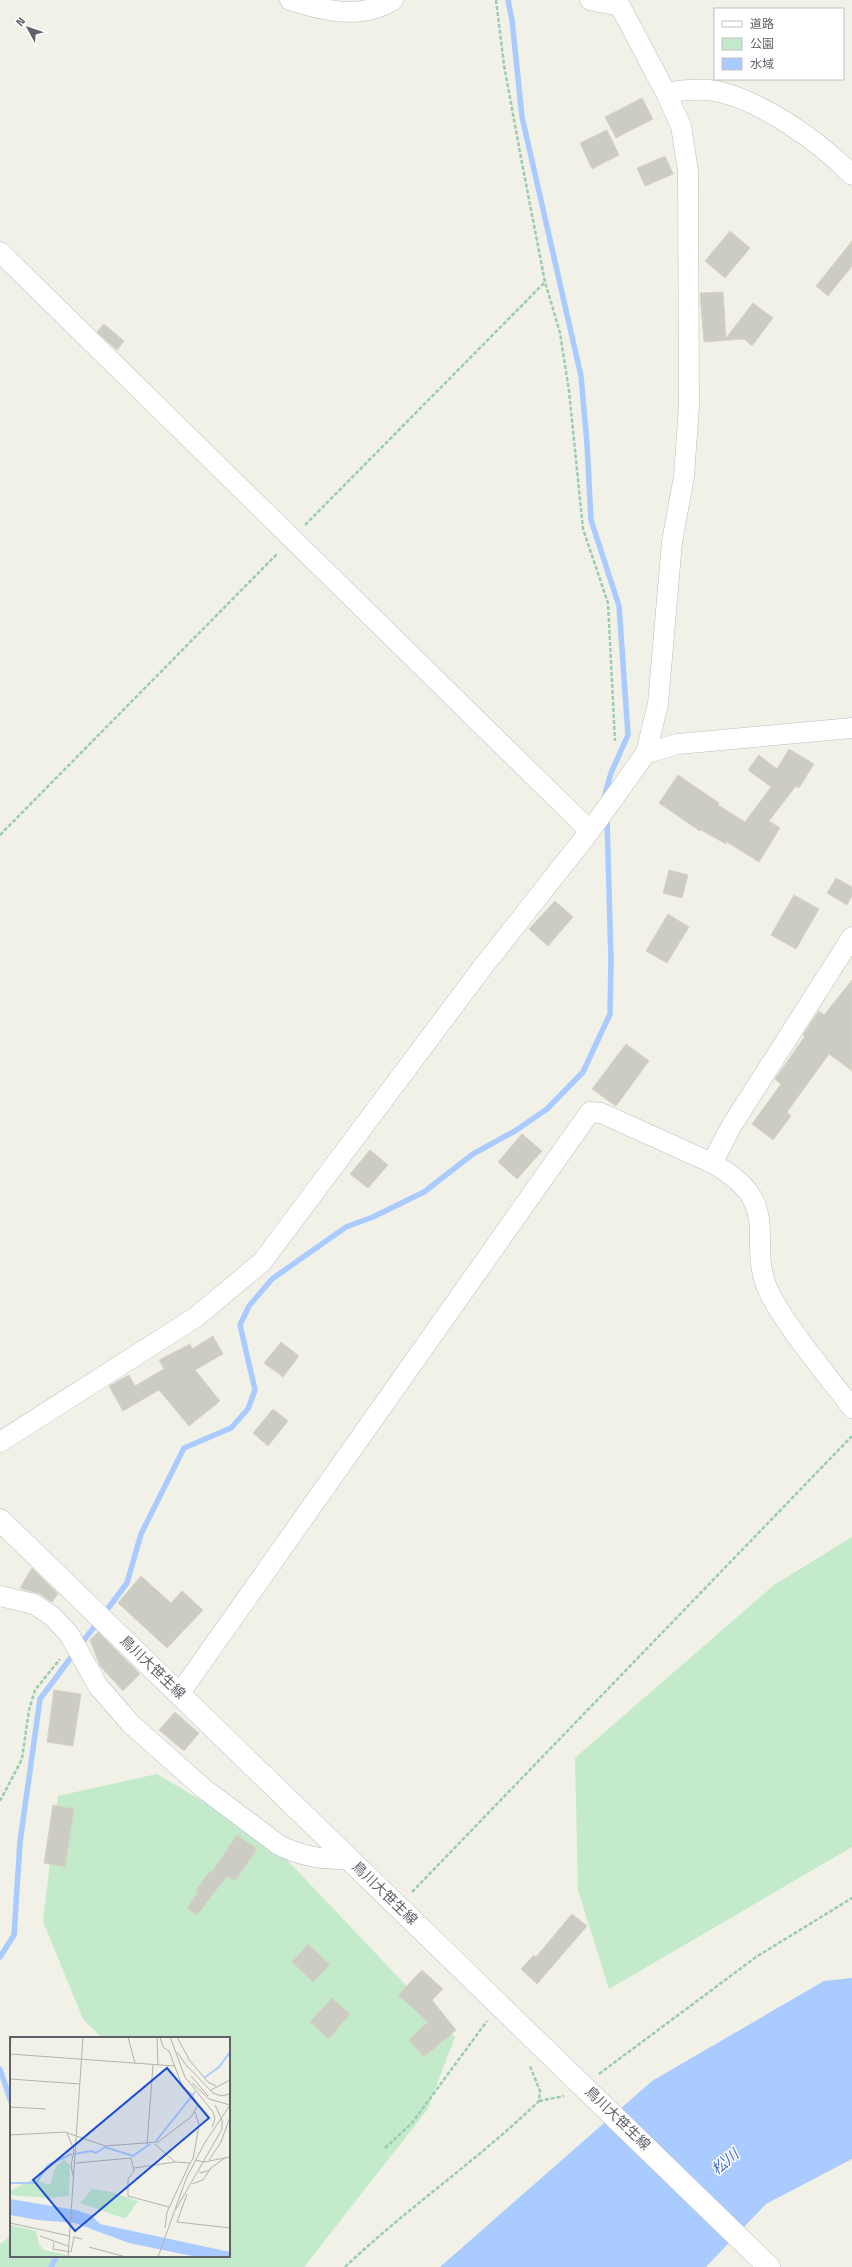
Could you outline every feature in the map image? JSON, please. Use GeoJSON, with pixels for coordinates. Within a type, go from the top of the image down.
{"type":"FeatureCollection","features":[{"type":"Feature","properties":{"kind":"street"},"geometry":{"type":"LineString","coordinates":[[290,0],[336,11],[359,13],[382,7],[393,0]]}},
{"type":"Feature","properties":{"kind":"street"},"geometry":{"type":"LineString","coordinates":[[0,1442],[196,1317],[262,1262],[482,968],[593,826],[646,753],[658,704],[672,542],[684,476],[689,406],[688,171],[680,126],[666,92],[619,3],[590,0]]}},
{"type":"Feature","properties":{"kind":"street"},"geometry":{"type":"LineString","coordinates":[[666,92],[686,89],[710,91],[751,103],[788,124],[835,157],[852,175]]}},
{"type":"Feature","properties":{"kind":"street"},"geometry":{"type":"LineString","coordinates":[[0,252],[291,539],[593,826]]}},
{"type":"Feature","properties":{"kind":"street"},"geometry":{"type":"LineString","coordinates":[[646,753],[678,744],[852,728]]}},
{"type":"Feature","properties":{"kind":"street"},"geometry":{"type":"LineString","coordinates":[[712,1162],[732,1125],[852,937]]}},
{"type":"Feature","properties":{"kind":"street"},"geometry":{"type":"LineString","coordinates":[[180,1693],[585,1117],[590,1112],[601,1113],[712,1162],[727,1171],[753,1198],[760,1222],[764,1277],[771,1296],[782,1315],[852,1408]]}},
{"type":"Feature","properties":{"kind":"street","name":"鳥川大笹生線"},"geometry":{"type":"LineString","coordinates":[[0,1520],[350,1859],[398,1907],[492,2012],[585,2086],[770,2267]]}},
{"type":"Feature","properties":{"kind":"street"},"geometry":{"type":"LineString","coordinates":[[0,1596],[34,1604],[52,1616],[69,1634],[98,1686],[117,1708],[149,1742],[203,1788],[279,1845],[293,1852],[326,1860],[350,1859]]}},
{"type":"Feature","properties":{"kind":"path"},"geometry":{"type":"LineString","coordinates":[[496,0],[504,65],[545,282],[560,333],[569,391],[583,529],[608,603],[615,741]]}},
{"type":"Feature","properties":{"kind":"path"},"geometry":{"type":"LineString","coordinates":[[0,835],[545,282]]}},
{"type":"Feature","properties":{"kind":"path"},"geometry":{"type":"LineString","coordinates":[[398,1907],[852,1436]]}},
{"type":"Feature","properties":{"kind":"path"},"geometry":{"type":"LineString","coordinates":[[0,1801],[22,1759],[29,1710],[36,1690],[52,1668],[75,1644]]}},
{"type":"Feature","properties":{"kind":"path"},"geometry":{"type":"LineString","coordinates":[[345,2267],[378,2236],[510,2130],[539,2102],[562,2098],[585,2086],[756,1957],[852,1898]]}},
{"type":"Feature","properties":{"kind":"path"},"geometry":{"type":"LineString","coordinates":[[492,2012],[493,2025]]}},
{"type":"Feature","properties":{"kind":"path"},"geometry":{"type":"LineString","coordinates":[[385,2148],[412,2123],[492,2012]]}},
{"type":"Feature","properties":{"kind":"path"},"geometry":{"type":"LineString","coordinates":[[529,2062],[540,2091],[539,2102]]}},
{"type":"Feature","properties":{"kind":"green space"},"geometry":{"type":"Polygon","coordinates":[[[852,1537],[852,1847],[609,1989],[578,1890],[575,1758],[774,1585],[852,1537]]]}},
{"type":"Feature","properties":{"kind":"green space"},"geometry":{"type":"Polygon","coordinates":[[[157,1774],[270,1842],[455,2037],[427,2110],[304,2267],[0,2267],[0,2244],[10,2237],[10,2257],[230,2257],[230,2037],[101,2037],[83,2019],[43,1921],[58,1796],[157,1774]]]}},
{"type":"Feature","properties":{"kind":"water","name":"松川"},"geometry":{"type":"Polygon","coordinates":[[[852,1978],[852,2159],[766,2204],[706,2267],[440,2267],[652,2081],[824,1981],[852,1978]]]}},
{"type":"Feature","properties":{"kind":"building"},"geometry":{"type":"Polygon","coordinates":[[[642,98],[653,119],[616,138],[605,117],[642,98]]]}},
{"type":"Feature","properties":{"kind":"building"},"geometry":{"type":"Polygon","coordinates":[[[607,130],[619,155],[592,169],[580,143],[607,130]]]}},
{"type":"Feature","properties":{"kind":"building"},"geometry":{"type":"Polygon","coordinates":[[[665,156],[673,174],[645,186],[637,168],[665,156]]]}},
{"type":"Feature","properties":{"kind":"building"},"geometry":{"type":"Polygon","coordinates":[[[730,231],[750,248],[725,278],[705,261],[730,231]]]}},
{"type":"Feature","properties":{"kind":"building"},"geometry":{"type":"Polygon","coordinates":[[[852,241],[852,266],[828,296],[816,286],[852,241]]]}},
{"type":"Feature","properties":{"kind":"building"},"geometry":{"type":"Polygon","coordinates":[[[723,292],[726,338],[753,303],[773,318],[752,346],[744,339],[704,342],[700,293],[723,292]]]}},
{"type":"Feature","properties":{"kind":"building"},"geometry":{"type":"Polygon","coordinates":[[[104,324],[124,341],[117,350],[97,332],[104,324]]]}},
{"type":"Feature","properties":{"kind":"building"},"geometry":{"type":"Polygon","coordinates":[[[789,749],[814,764],[799,788],[796,786],[769,821],[780,828],[759,862],[727,842],[726,844],[701,830],[700,831],[659,803],[678,775],[719,803],[718,805],[745,822],[771,787],[748,770],[759,755],[777,769],[789,749]]]}},
{"type":"Feature","properties":{"kind":"building"},"geometry":{"type":"Polygon","coordinates":[[[669,870],[688,875],[682,898],[663,893],[669,870]]]}},
{"type":"Feature","properties":{"kind":"building"},"geometry":{"type":"Polygon","coordinates":[[[836,878],[852,887],[852,896],[847,905],[827,893],[836,878]]]}},
{"type":"Feature","properties":{"kind":"building"},"geometry":{"type":"Polygon","coordinates":[[[794,895],[819,909],[796,949],[771,935],[794,895]]]}},
{"type":"Feature","properties":{"kind":"building"},"geometry":{"type":"Polygon","coordinates":[[[555,901],[573,917],[548,946],[529,929],[555,901]]]}},
{"type":"Feature","properties":{"kind":"building"},"geometry":{"type":"Polygon","coordinates":[[[668,914],[689,927],[667,963],[646,951],[668,914]]]}},
{"type":"Feature","properties":{"kind":"building"},"geometry":{"type":"Polygon","coordinates":[[[852,980],[852,1071],[829,1054],[787,1112],[791,1116],[773,1140],[752,1124],[781,1084],[775,1079],[805,1036],[803,1035],[819,1011],[824,1015],[852,980]]]}},
{"type":"Feature","properties":{"kind":"building"},"geometry":{"type":"Polygon","coordinates":[[[626,1044],[649,1061],[616,1106],[592,1089],[626,1044]]]}},
{"type":"Feature","properties":{"kind":"building"},"geometry":{"type":"Polygon","coordinates":[[[522,1134],[542,1151],[517,1179],[498,1162],[522,1134]]]}},
{"type":"Feature","properties":{"kind":"building"},"geometry":{"type":"Polygon","coordinates":[[[370,1150],[388,1165],[368,1188],[350,1174],[370,1150]]]}},
{"type":"Feature","properties":{"kind":"building"},"geometry":{"type":"Polygon","coordinates":[[[213,1336],[223,1354],[195,1370],[220,1401],[189,1426],[159,1390],[123,1411],[109,1386],[129,1375],[135,1386],[164,1369],[159,1360],[190,1344],[192,1349],[213,1336]]]}},
{"type":"Feature","properties":{"kind":"building"},"geometry":{"type":"Polygon","coordinates":[[[281,1342],[299,1356],[283,1377],[264,1363],[281,1342]]]}},
{"type":"Feature","properties":{"kind":"building"},"geometry":{"type":"Polygon","coordinates":[[[273,1409],[288,1421],[268,1446],[253,1433],[273,1409]]]}},
{"type":"Feature","properties":{"kind":"building"},"geometry":{"type":"Polygon","coordinates":[[[32,1568],[58,1594],[52,1602],[40,1594],[20,1588],[32,1568]]]}},
{"type":"Feature","properties":{"kind":"building"},"geometry":{"type":"Polygon","coordinates":[[[141,1576],[171,1603],[182,1591],[203,1610],[167,1648],[118,1603],[141,1576]]]}},
{"type":"Feature","properties":{"kind":"building"},"geometry":{"type":"Polygon","coordinates":[[[98,1632],[140,1674],[123,1691],[100,1666],[90,1640],[98,1632]]]}},
{"type":"Feature","properties":{"kind":"building"},"geometry":{"type":"Polygon","coordinates":[[[54,1690],[81,1694],[73,1746],[47,1742],[54,1690]]]}},
{"type":"Feature","properties":{"kind":"building"},"geometry":{"type":"Polygon","coordinates":[[[175,1712],[199,1733],[184,1751],[159,1730],[175,1712]]]}},
{"type":"Feature","properties":{"kind":"building"},"geometry":{"type":"Polygon","coordinates":[[[53,1805],[74,1809],[65,1867],[44,1863],[53,1805]]]}},
{"type":"Feature","properties":{"kind":"building"},"geometry":{"type":"Polygon","coordinates":[[[237,1835],[257,1849],[235,1881],[227,1876],[197,1915],[187,1908],[198,1892],[196,1890],[210,1871],[211,1873],[237,1835]]]}},
{"type":"Feature","properties":{"kind":"building"},"geometry":{"type":"Polygon","coordinates":[[[572,1914],[587,1926],[537,1984],[521,1969],[534,1955],[536,1957],[572,1914]]]}},
{"type":"Feature","properties":{"kind":"building"},"geometry":{"type":"Polygon","coordinates":[[[308,1944],[330,1965],[313,1982],[292,1962],[308,1944]]]}},
{"type":"Feature","properties":{"kind":"building"},"geometry":{"type":"Polygon","coordinates":[[[422,1970],[443,1989],[432,2000],[456,2030],[424,2057],[409,2040],[428,2022],[398,1995],[422,1970]]]}},
{"type":"Feature","properties":{"kind":"building"},"geometry":{"type":"Polygon","coordinates":[[[332,1998],[350,2014],[329,2039],[310,2022],[332,1998]]]}},
{"type":"Feature","properties":{"kind":"waterway"},"geometry":{"type":"LineString","coordinates":[[508,0],[512,20],[522,117],[581,376],[587,444],[591,520],[619,606],[628,735],[611,773],[604,798]]}},
{"type":"Feature","properties":{"kind":"waterway"},"geometry":{"type":"LineString","coordinates":[[103,1615],[127,1583],[141,1534],[184,1448],[231,1428],[248,1409],[255,1390],[240,1325],[249,1306],[272,1279],[346,1227],[373,1217],[424,1192],[473,1154],[515,1131],[547,1109],[583,1072],[610,1014],[611,960],[607,818]]}},
{"type":"Feature","properties":{"kind":"waterway"},"geometry":{"type":"LineString","coordinates":[[80,1645],[98,1622]]}},
{"type":"Feature","properties":{"kind":"waterway"},"geometry":{"type":"LineString","coordinates":[[0,1957],[14,1935],[20,1842],[40,1699],[75,1652]]}},
{"type":"Feature","properties":{"kind":"waterway"},"geometry":{"type":"LineString","coordinates":[[0,2069],[10,2099]]}},
{"type":"Feature","properties":{"kind":"waterway"},"geometry":{"type":"LineString","coordinates":[[51,2267],[56,2257]]}}]}
